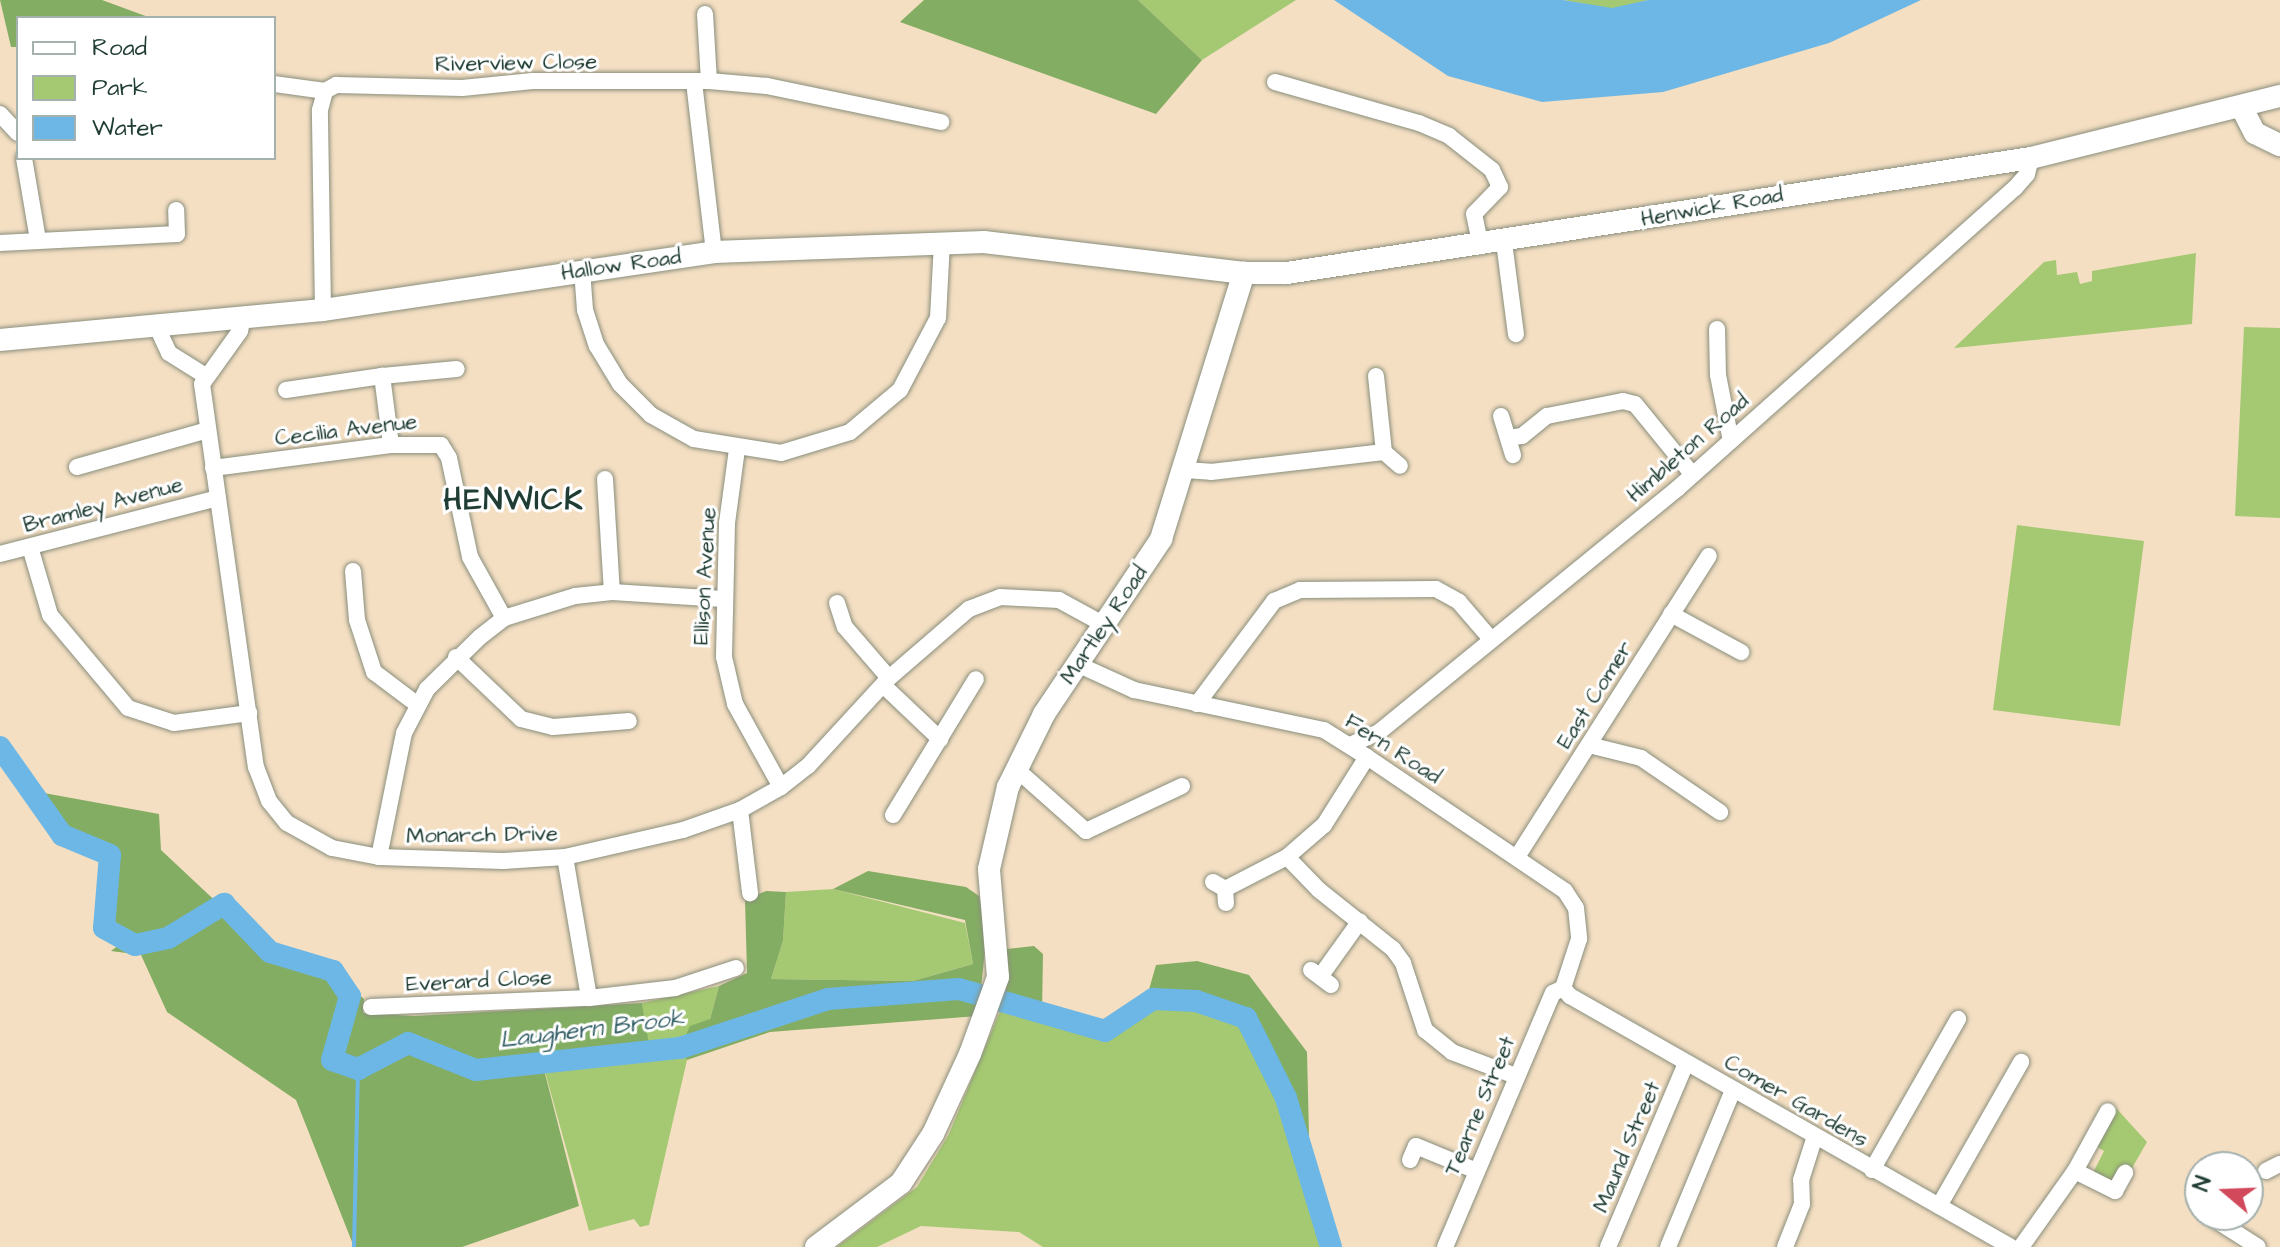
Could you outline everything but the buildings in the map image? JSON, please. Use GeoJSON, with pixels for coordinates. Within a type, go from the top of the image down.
{"type":"FeatureCollection","features":[{"type":"Feature","properties":{"kind":"main road","name":"Henwick Road"},"geometry":{"type":"LineString","coordinates":[[1244,273],[1287,273],[1481,246],[2031,158],[2179,125],[2280,96]]}},
{"type":"Feature","properties":{"kind":"main road"},"geometry":{"type":"LineString","coordinates":[[2242,108],[2255,133],[2280,145]]}},
{"type":"Feature","properties":{"kind":"main road","name":"Hallow Road"},"geometry":{"type":"LineString","coordinates":[[0,340],[323,310],[714,252],[942,241],[1244,273]]}},
{"type":"Feature","properties":{"kind":"main road","name":"Martley Road"},"geometry":{"type":"LineString","coordinates":[[816,1247],[901,1183],[933,1134],[998,977],[989,869],[996,822],[1015,768],[1077,664],[1161,539],[1244,273]]}},
{"type":"Feature","properties":{"kind":"street"},"geometry":{"type":"LineString","coordinates":[[705,14],[702,82],[714,252]]}},
{"type":"Feature","properties":{"kind":"street","name":"Riverview Close"},"geometry":{"type":"LineString","coordinates":[[276,84],[325,91],[336,85],[462,88],[533,81],[702,82],[767,86],[941,122]]}},
{"type":"Feature","properties":{"kind":"street"},"geometry":{"type":"LineString","coordinates":[[1275,82],[1419,123],[1449,136],[1492,170],[1500,187],[1474,214],[1481,246]]}},
{"type":"Feature","properties":{"kind":"street"},"geometry":{"type":"LineString","coordinates":[[323,310],[320,110],[325,91]]}},
{"type":"Feature","properties":{"kind":"street"},"geometry":{"type":"LineString","coordinates":[[0,114],[16,131]]}},
{"type":"Feature","properties":{"kind":"street","name":"Himbleton Road"},"geometry":{"type":"LineString","coordinates":[[1350,745],[1379,732],[1731,441],[2015,188],[2027,174],[2031,158]]}},
{"type":"Feature","properties":{"kind":"street"},"geometry":{"type":"LineString","coordinates":[[24,160],[38,240]]}},
{"type":"Feature","properties":{"kind":"street"},"geometry":{"type":"LineString","coordinates":[[0,243],[38,240],[177,241],[176,210]]}},
{"type":"Feature","properties":{"kind":"street"},"geometry":{"type":"LineString","coordinates":[[582,270],[585,310],[597,346],[620,384],[651,415],[694,439],[737,449],[802,451],[850,432],[885,406],[920,359],[938,318],[942,241]]}},
{"type":"Feature","properties":{"kind":"street"},"geometry":{"type":"LineString","coordinates":[[1504,242],[1516,334]]}},
{"type":"Feature","properties":{"kind":"street"},"geometry":{"type":"LineString","coordinates":[[156,325],[169,353],[204,375],[240,331],[243,318]]}},
{"type":"Feature","properties":{"kind":"street"},"geometry":{"type":"LineString","coordinates":[[1717,329],[1718,375],[1731,441]]}},
{"type":"Feature","properties":{"kind":"street"},"geometry":{"type":"LineString","coordinates":[[286,390],[457,369]]}},
{"type":"Feature","properties":{"kind":"street"},"geometry":{"type":"LineString","coordinates":[[1375,374],[1384,452],[1400,466]]}},
{"type":"Feature","properties":{"kind":"street","name":"Monarch Drive"},"geometry":{"type":"LineString","coordinates":[[204,375],[213,468],[262,784],[287,823],[332,848],[379,857],[468,862],[565,857],[683,830],[740,810],[781,787],[945,625],[1000,597],[1059,600],[1103,624]]}},
{"type":"Feature","properties":{"kind":"street"},"geometry":{"type":"LineString","coordinates":[[382,376],[391,445]]}},
{"type":"Feature","properties":{"kind":"street"},"geometry":{"type":"LineString","coordinates":[[1501,416],[1511,446],[1547,416],[1623,401],[1635,404],[1692,474]]}},
{"type":"Feature","properties":{"kind":"street"},"geometry":{"type":"LineString","coordinates":[[77,467],[208,430]]}},
{"type":"Feature","properties":{"kind":"street","name":"Cecilia Avenue"},"geometry":{"type":"LineString","coordinates":[[213,468],[425,442],[445,449],[470,557],[504,618]]}},
{"type":"Feature","properties":{"kind":"street","name":"Ellison Avenue"},"geometry":{"type":"LineString","coordinates":[[737,449],[723,599],[724,657],[731,694],[752,742],[781,787]]}},
{"type":"Feature","properties":{"kind":"street"},"geometry":{"type":"LineString","coordinates":[[1185,470],[1211,472],[1384,452]]}},
{"type":"Feature","properties":{"kind":"street"},"geometry":{"type":"LineString","coordinates":[[605,479],[612,592]]}},
{"type":"Feature","properties":{"kind":"street","name":"Bramley Avenue"},"geometry":{"type":"LineString","coordinates":[[0,554],[218,498]]}},
{"type":"Feature","properties":{"kind":"street"},"geometry":{"type":"LineString","coordinates":[[30,547],[50,615],[128,708],[174,723],[249,713]]}},
{"type":"Feature","properties":{"kind":"street","name":"East Comer"},"geometry":{"type":"LineString","coordinates":[[1517,857],[1709,556]]}},
{"type":"Feature","properties":{"kind":"street"},"geometry":{"type":"LineString","coordinates":[[353,571],[357,620],[374,672],[418,705]]}},
{"type":"Feature","properties":{"kind":"street"},"geometry":{"type":"LineString","coordinates":[[1197,704],[1274,601],[1300,590],[1436,589],[1459,602],[1490,638]]}},
{"type":"Feature","properties":{"kind":"street"},"geometry":{"type":"LineString","coordinates":[[379,857],[396,764],[418,705],[456,657],[504,618],[539,604],[612,592],[723,599]]}},
{"type":"Feature","properties":{"kind":"street"},"geometry":{"type":"LineString","coordinates":[[837,603],[845,627],[886,682],[940,739]]}},
{"type":"Feature","properties":{"kind":"street"},"geometry":{"type":"LineString","coordinates":[[1671,614],[1741,652]]}},
{"type":"Feature","properties":{"kind":"street"},"geometry":{"type":"LineString","coordinates":[[456,657],[521,719],[553,727],[629,721]]}},
{"type":"Feature","properties":{"kind":"street","name":"Fern Road"},"geometry":{"type":"LineString","coordinates":[[1077,664],[1134,690],[1303,724],[1350,745],[1565,891],[1576,908],[1579,939],[1563,988]]}},
{"type":"Feature","properties":{"kind":"street"},"geometry":{"type":"LineString","coordinates":[[893,815],[976,679]]}},
{"type":"Feature","properties":{"kind":"street"},"geometry":{"type":"LineString","coordinates":[[1589,745],[1641,758],[1720,812]]}},
{"type":"Feature","properties":{"kind":"street"},"geometry":{"type":"LineString","coordinates":[[1221,891],[1287,857],[1324,825],[1367,757]]}},
{"type":"Feature","properties":{"kind":"street"},"geometry":{"type":"LineString","coordinates":[[1015,768],[1086,831],[1169,786]]}},
{"type":"Feature","properties":{"kind":"street"},"geometry":{"type":"LineString","coordinates":[[740,810],[750,893]]}},
{"type":"Feature","properties":{"kind":"street","name":"Everard Close"},"geometry":{"type":"LineString","coordinates":[[565,857],[589,998]]}},
{"type":"Feature","properties":{"kind":"street"},"geometry":{"type":"LineString","coordinates":[[1287,857],[1319,890],[1360,921],[1403,963],[1425,1030],[1452,1052],[1516,1076]]}},
{"type":"Feature","properties":{"kind":"street"},"geometry":{"type":"LineString","coordinates":[[1321,976],[1360,921]]}},
{"type":"Feature","properties":{"kind":"street","name":"Everard Close"},"geometry":{"type":"LineString","coordinates":[[371,1007],[589,998],[675,988],[736,968]]}},
{"type":"Feature","properties":{"kind":"street","name":"Comer Gardens"},"geometry":{"type":"LineString","coordinates":[[1563,988],[1686,1063],[2011,1247]]}},
{"type":"Feature","properties":{"kind":"street","name":"Tearne Street"},"geometry":{"type":"LineString","coordinates":[[1445,1247],[1553,993],[1563,988]]}},
{"type":"Feature","properties":{"kind":"street"},"geometry":{"type":"LineString","coordinates":[[1872,1170],[1944,1033],[1958,1019]]}},
{"type":"Feature","properties":{"kind":"street"},"geometry":{"type":"LineString","coordinates":[[1939,1206],[2021,1062]]}},
{"type":"Feature","properties":{"kind":"street","name":"Maund Street"},"geometry":{"type":"LineString","coordinates":[[1608,1247],[1686,1063]]}},
{"type":"Feature","properties":{"kind":"street"},"geometry":{"type":"LineString","coordinates":[[1668,1247],[1733,1090]]}},
{"type":"Feature","properties":{"kind":"street"},"geometry":{"type":"LineString","coordinates":[[2021,1247],[2075,1171],[2108,1111]]}},
{"type":"Feature","properties":{"kind":"street"},"geometry":{"type":"LineString","coordinates":[[1785,1247],[1802,1204],[1801,1180],[1815,1136]]}},
{"type":"Feature","properties":{"kind":"street"},"geometry":{"type":"LineString","coordinates":[[1410,1160],[1416,1146],[1477,1171]]}},
{"type":"Feature","properties":{"kind":"street"},"geometry":{"type":"LineString","coordinates":[[2075,1171],[2115,1191],[2125,1173]]}},
{"type":"Feature","properties":{"kind":"street"},"geometry":{"type":"LineString","coordinates":[[2233,1231],[2258,1247]]}},
{"type":"Feature","properties":{"kind":"green space"},"geometry":{"type":"Polygon","coordinates":[[[0,0],[102,0],[146,16],[16,16],[16,47],[11,47],[0,0]]]}},
{"type":"Feature","properties":{"kind":"green space"},"geometry":{"type":"Polygon","coordinates":[[[924,0],[1138,0],[1202,60],[1156,114],[900,22],[924,0]]]}},
{"type":"Feature","properties":{"kind":"green space"},"geometry":{"type":"Polygon","coordinates":[[[1138,0],[1296,0],[1202,60],[1138,0]]]}},
{"type":"Feature","properties":{"kind":"green space"},"geometry":{"type":"Polygon","coordinates":[[[1563,0],[1648,0],[1612,9],[1563,0]]]}},
{"type":"Feature","properties":{"kind":"green space"},"geometry":{"type":"Polygon","coordinates":[[[2196,253],[2192,324],[1954,348],[2044,262],[2056,260],[2057,275],[2077,272],[2080,284],[2092,281],[2092,271],[2196,253]]]}},
{"type":"Feature","properties":{"kind":"green space"},"geometry":{"type":"Polygon","coordinates":[[[2244,327],[2280,328],[2280,518],[2235,516],[2244,327]]]}},
{"type":"Feature","properties":{"kind":"green space"},"geometry":{"type":"Polygon","coordinates":[[[2017,525],[2144,541],[2120,726],[1993,710],[2017,525]]]}},
{"type":"Feature","properties":{"kind":"green space"},"geometry":{"type":"Polygon","coordinates":[[[33,791],[159,814],[161,850],[270,952],[333,971],[364,999],[363,1013],[414,1016],[642,1003],[650,1050],[542,1062],[579,1206],[462,1247],[354,1247],[296,1100],[167,1012],[141,955],[111,951],[119,945],[104,928],[110,856],[62,835],[33,791]]]}},
{"type":"Feature","properties":{"kind":"green space"},"geometry":{"type":"Polygon","coordinates":[[[868,871],[966,887],[979,896],[987,932],[978,1016],[770,1032],[687,1060],[680,1048],[690,1026],[710,1019],[719,986],[747,973],[745,900],[766,891],[786,892],[783,941],[771,979],[913,981],[973,964],[965,920],[833,889],[868,871]]]}},
{"type":"Feature","properties":{"kind":"green space"},"geometry":{"type":"Polygon","coordinates":[[[833,889],[965,923],[973,964],[913,981],[771,979],[783,941],[786,892],[833,889]]]}},
{"type":"Feature","properties":{"kind":"green space"},"geometry":{"type":"Polygon","coordinates":[[[1034,946],[1043,954],[1042,1012],[1003,1004],[1007,949],[1034,946]]]}},
{"type":"Feature","properties":{"kind":"green space"},"geometry":{"type":"Polygon","coordinates":[[[1197,961],[1249,975],[1307,1052],[1310,1175],[1286,1098],[1246,1018],[1196,1001],[1153,999],[1144,1007],[1156,965],[1197,961]]]}},
{"type":"Feature","properties":{"kind":"green space"},"geometry":{"type":"Polygon","coordinates":[[[719,986],[710,1019],[680,1048],[687,1060],[649,1225],[640,1227],[634,1219],[589,1231],[542,1061],[649,1050],[642,1003],[719,986]]]}},
{"type":"Feature","properties":{"kind":"green space"},"geometry":{"type":"Polygon","coordinates":[[[1153,999],[1196,1001],[1246,1018],[1286,1098],[1331,1247],[1043,1247],[1019,1232],[921,1226],[877,1247],[837,1247],[917,1187],[949,1134],[1003,1004],[1104,1031],[1153,999]]]}},
{"type":"Feature","properties":{"kind":"green space"},"geometry":{"type":"Polygon","coordinates":[[[2116,1108],[2147,1142],[2132,1168],[2125,1165],[2115,1182],[2092,1175],[2104,1151],[2094,1145],[2116,1108]]]}},
{"type":"Feature","properties":{"kind":"water"},"geometry":{"type":"Polygon","coordinates":[[[1334,0],[1563,0],[1612,8],[1648,0],[1921,0],[1829,43],[1663,92],[1542,102],[1448,76],[1334,0]]]}},
{"type":"Feature","properties":{"kind":"waterway","name":"Laughern Brook"},"geometry":{"type":"LineString","coordinates":[[0,747],[62,835],[110,855],[104,928],[135,945],[168,938],[224,904],[270,952],[333,971],[350,996],[332,1060],[358,1069],[408,1043],[476,1070],[680,1048],[828,999],[959,989],[1105,1031],[1153,999],[1196,1001],[1246,1018],[1286,1098],[1331,1247]]}},
{"type":"Feature","properties":{"kind":"waterway"},"geometry":{"type":"LineString","coordinates":[[354,1247],[358,1069]]}},
{"type":"Feature","properties":{"kind":"district","name":"HENWICK"},"geometry":{"type":"Point","coordinates":[514,500]}}]}
